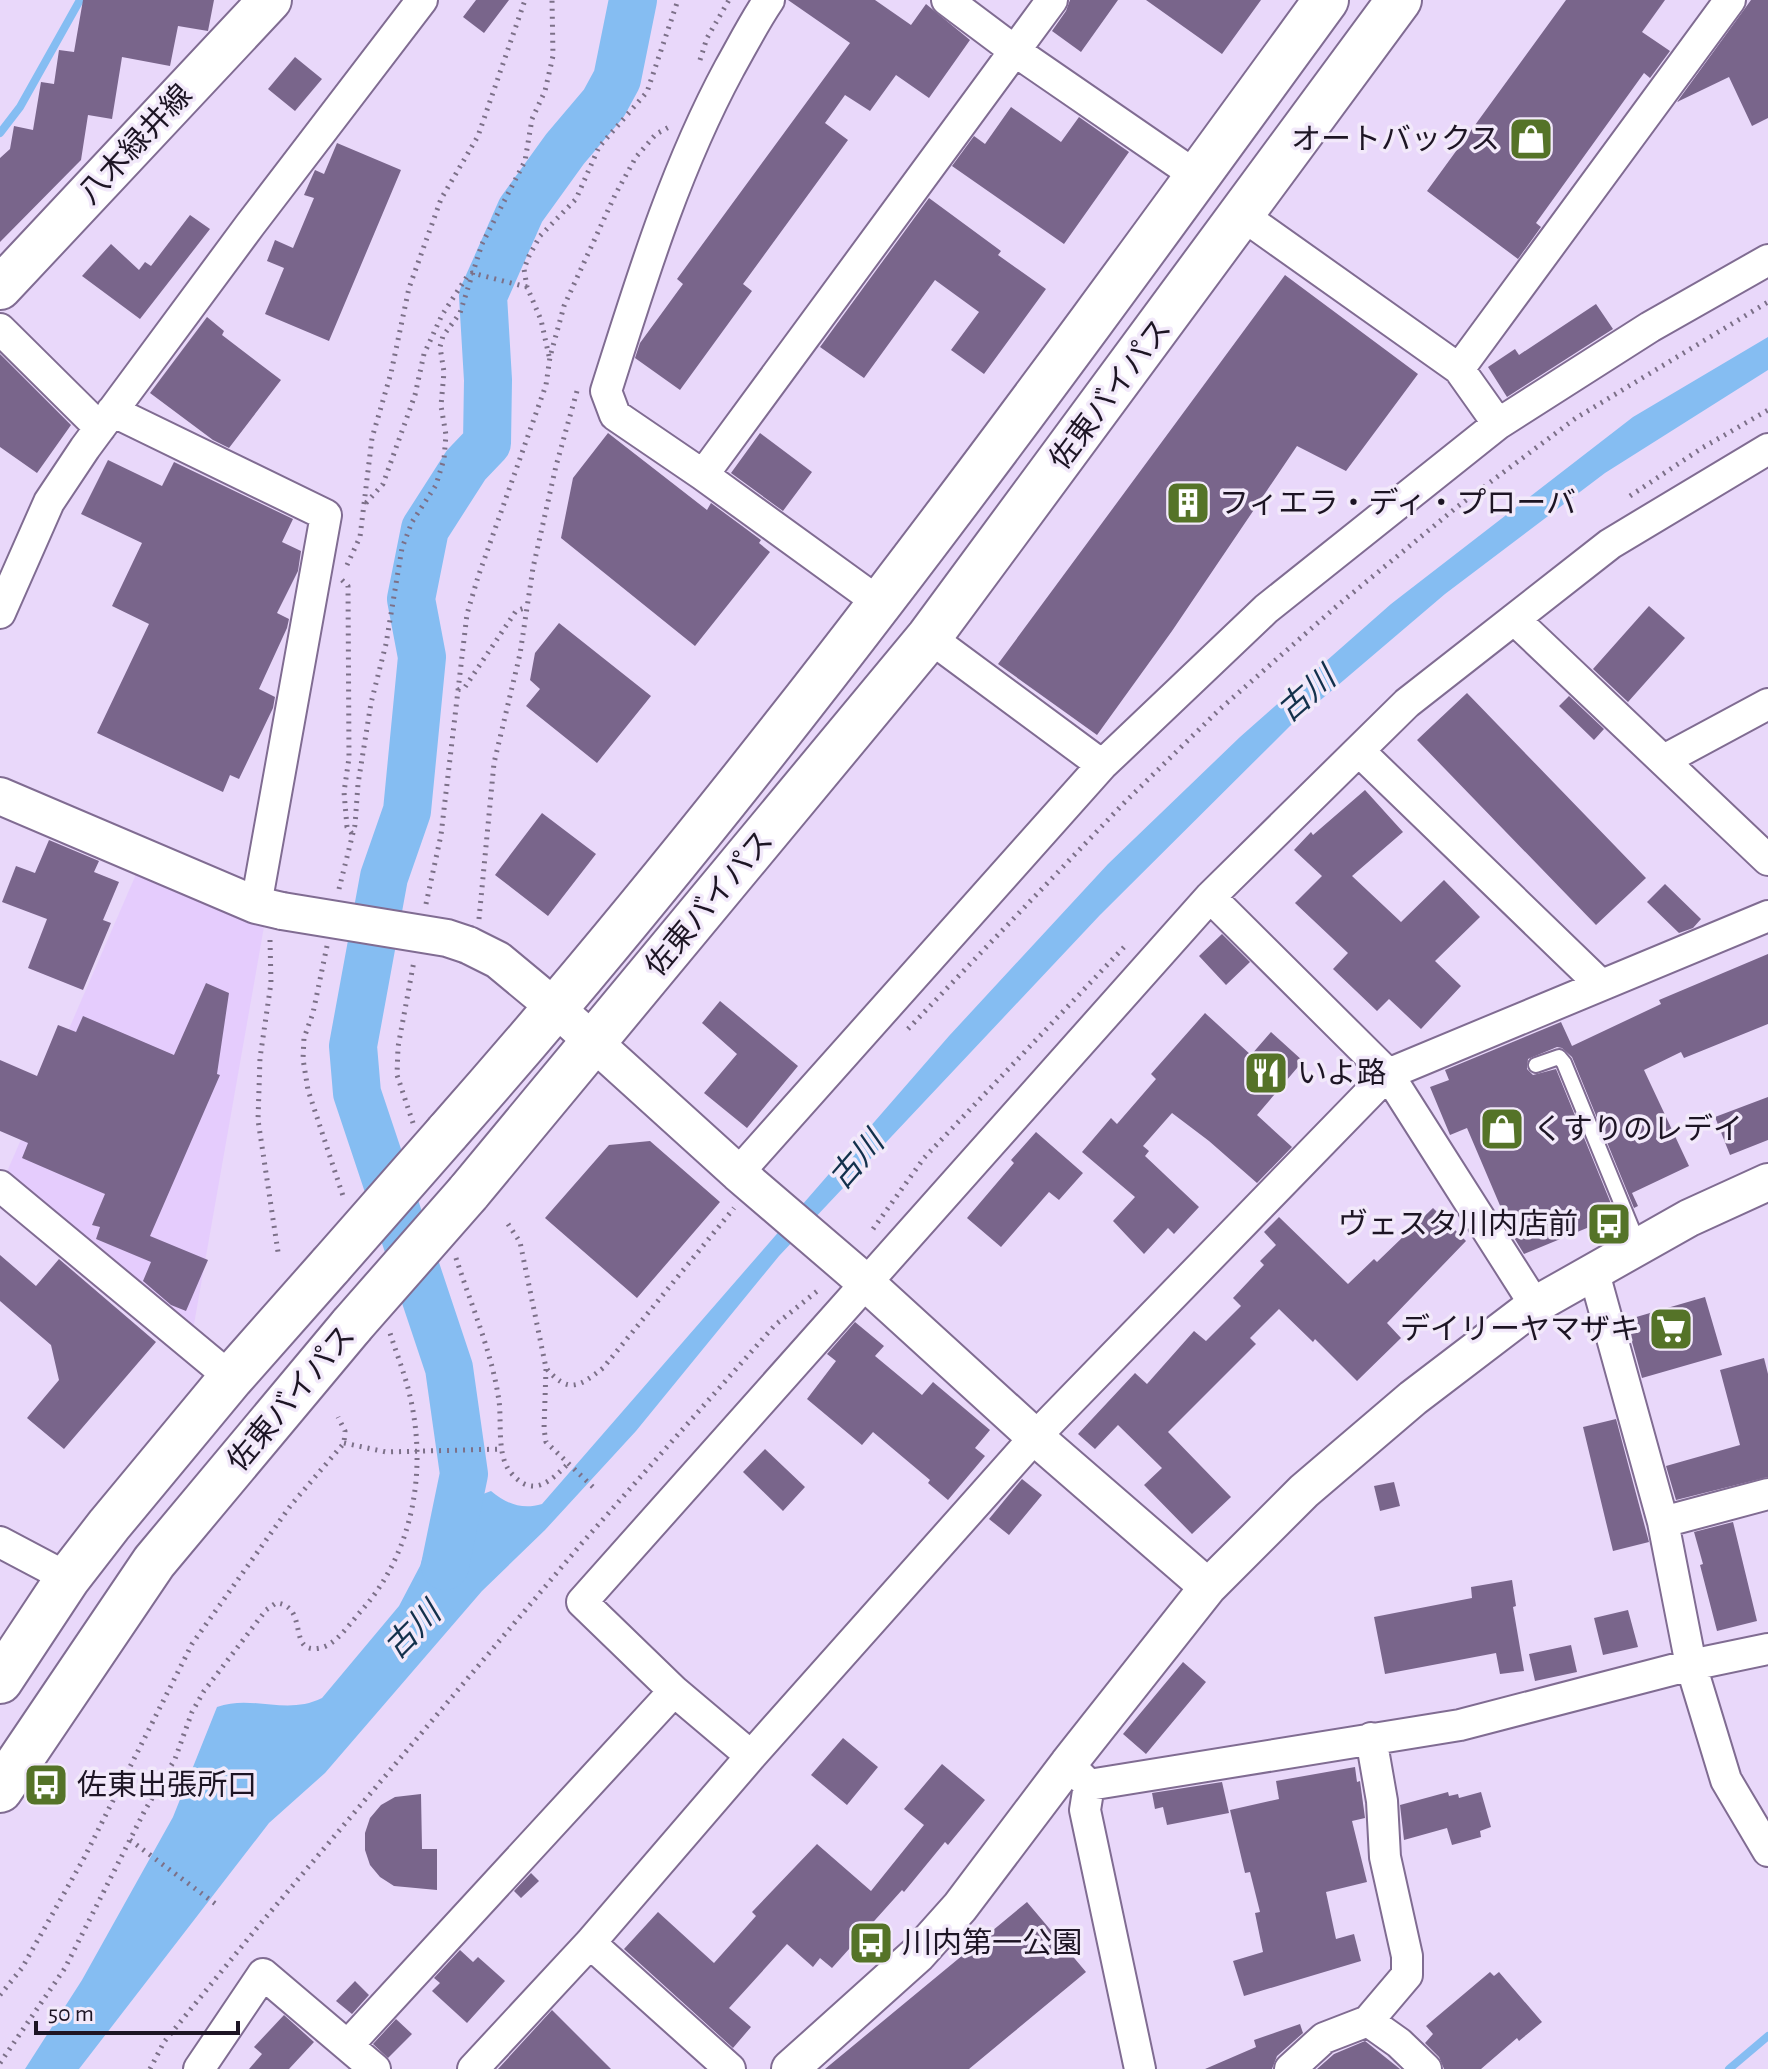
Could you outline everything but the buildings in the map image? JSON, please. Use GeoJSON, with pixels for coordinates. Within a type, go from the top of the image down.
{"type":"FeatureCollection","features":[{"type":"Feature","properties":{"kind":"highway","name":"佐東バイパス"},"geometry":{"type":"LineString","coordinates":[[0,1681],[68,1578],[231,1378],[331,1265],[432,1134],[557,1009],[881,604],[1326,0]]}},
{"type":"Feature","properties":{"kind":"highway","name":"佐東バイパス"},"geometry":{"type":"LineString","coordinates":[[0,1790],[154,1562],[370,1327],[468,1193],[929,637],[1399,0]]}},
{"type":"Feature","properties":{"kind":"main road","name":"八木緑井線"},"geometry":{"type":"LineString","coordinates":[[0,288],[270,0]]}},
{"type":"Feature","properties":{"kind":"street"},"geometry":{"type":"LineString","coordinates":[[0,613],[49,502],[250,225],[422,0]]}},
{"type":"Feature","properties":{"kind":"street"},"geometry":{"type":"LineString","coordinates":[[769,0],[706,111],[661,218],[606,391],[615,415],[881,604]]}},
{"type":"Feature","properties":{"kind":"street"},"geometry":{"type":"LineString","coordinates":[[947,0],[1015,51],[1198,177]]}},
{"type":"Feature","properties":{"kind":"street"},"geometry":{"type":"LineString","coordinates":[[703,475],[1052,0]]}},
{"type":"Feature","properties":{"kind":"street"},"geometry":{"type":"LineString","coordinates":[[1459,369],[1730,0]]}},
{"type":"Feature","properties":{"kind":"street"},"geometry":{"type":"LineString","coordinates":[[1242,215],[1459,369],[1498,424]]}},
{"type":"Feature","properties":{"kind":"street"},"geometry":{"type":"LineString","coordinates":[[747,1189],[1102,765],[1266,609],[1498,424],[1650,327],[1768,260]]}},
{"type":"Feature","properties":{"kind":"street"},"geometry":{"type":"LineString","coordinates":[[0,329],[106,420],[326,515],[270,917]]}},
{"type":"Feature","properties":{"kind":"street"},"geometry":{"type":"LineString","coordinates":[[751,1756],[674,1691],[582,1602],[845,1273],[1210,897],[1407,703],[1610,544],[1768,449]]}},
{"type":"Feature","properties":{"kind":"street"},"geometry":{"type":"LineString","coordinates":[[1515,620],[1768,860]]}},
{"type":"Feature","properties":{"kind":"street"},"geometry":{"type":"LineString","coordinates":[[929,637],[1102,765]]}},
{"type":"Feature","properties":{"kind":"street"},"geometry":{"type":"LineString","coordinates":[[1664,760],[1768,704]]}},
{"type":"Feature","properties":{"kind":"street"},"geometry":{"type":"LineString","coordinates":[[1359,751],[1601,985]]}},
{"type":"Feature","properties":{"kind":"street"},"geometry":{"type":"LineString","coordinates":[[0,796],[270,917],[447,938],[473,937],[594,1042],[747,1189],[1208,1587]]}},
{"type":"Feature","properties":{"kind":"street"},"geometry":{"type":"LineString","coordinates":[[1210,897],[1388,1074],[1535,1305]]}},
{"type":"Feature","properties":{"kind":"street"},"geometry":{"type":"LineString","coordinates":[[473,2069],[590,1943],[751,1756],[1035,1437],[1388,1074],[1768,916]]}},
{"type":"Feature","properties":{"kind":"street"},"geometry":{"type":"LineString","coordinates":[[790,2069],[918,1954],[1079,1774],[1208,1587],[1304,1491],[1413,1398],[1535,1305],[1689,1218],[1768,1182]]}},
{"type":"Feature","properties":{"kind":"street"},"geometry":{"type":"LineString","coordinates":[[0,1186],[231,1378]]}},
{"type":"Feature","properties":{"kind":"street"},"geometry":{"type":"LineString","coordinates":[[1594,1273],[1663,1522],[1691,1665],[1726,1780],[1768,1851]]}},
{"type":"Feature","properties":{"kind":"street"},"geometry":{"type":"LineString","coordinates":[[1663,1522],[1768,1494]]}},
{"type":"Feature","properties":{"kind":"street"},"geometry":{"type":"LineString","coordinates":[[0,1542],[68,1578]]}},
{"type":"Feature","properties":{"kind":"street"},"geometry":{"type":"LineString","coordinates":[[1079,1774],[1460,1725],[1691,1665],[1768,1649]]}},
{"type":"Feature","properties":{"kind":"street"},"geometry":{"type":"LineString","coordinates":[[348,2045],[674,1691]]}},
{"type":"Feature","properties":{"kind":"street"},"geometry":{"type":"LineString","coordinates":[[1290,2069],[1324,2038],[1368,2021],[1407,1975],[1407,1956],[1385,1857],[1382,1801],[1371,1738]]}},
{"type":"Feature","properties":{"kind":"street"},"geometry":{"type":"LineString","coordinates":[[1079,1774],[1140,2069]]}},
{"type":"Feature","properties":{"kind":"street"},"geometry":{"type":"LineString","coordinates":[[590,1943],[730,2069]]}},
{"type":"Feature","properties":{"kind":"street"},"geometry":{"type":"LineString","coordinates":[[199,2069],[263,1974],[375,2069]]}},
{"type":"Feature","properties":{"kind":"street"},"geometry":{"type":"LineString","coordinates":[[1368,2021],[1399,2043],[1426,2069]]}},
{"type":"Feature","properties":{"kind":"lane"},"geometry":{"type":"LineString","coordinates":[[1536,1065],[1559,1057],[1564,1063],[1639,1246]]}},
{"type":"Feature","properties":{"kind":"path"},"geometry":{"type":"LineString","coordinates":[[337,593],[360,537],[372,438],[391,373],[409,288],[441,199],[478,136],[525,0]]}},
{"type":"Feature","properties":{"kind":"path"},"geometry":{"type":"LineString","coordinates":[[336,904],[353,835],[371,703],[386,644],[402,548],[412,522],[436,485],[444,459],[446,435],[441,406],[444,372],[440,347],[443,336],[460,313],[482,244],[525,161],[532,119],[545,91],[553,56],[552,0]]}},
{"type":"Feature","properties":{"kind":"path"},"geometry":{"type":"LineString","coordinates":[[550,357],[524,269],[540,236],[576,199],[599,147],[647,92],[678,0]]}},
{"type":"Feature","properties":{"kind":"path"},"geometry":{"type":"LineString","coordinates":[[698,64],[707,38],[729,0]]}},
{"type":"Feature","properties":{"kind":"path"},"geometry":{"type":"LineString","coordinates":[[425,911],[441,835],[467,614],[478,577],[546,385],[564,306],[636,157],[656,134],[676,124],[669,137]]}},
{"type":"Feature","properties":{"kind":"path"},"geometry":{"type":"LineString","coordinates":[[365,504],[383,484],[415,395],[424,354],[442,315],[468,275],[472,273],[527,287]]}},
{"type":"Feature","properties":{"kind":"path"},"geometry":{"type":"LineString","coordinates":[[900,1037],[1124,803],[1220,709],[1338,605],[1457,507],[1576,418],[1768,302]]}},
{"type":"Feature","properties":{"kind":"path"},"geometry":{"type":"LineString","coordinates":[[473,937],[494,763],[520,654],[556,466],[578,390]]}},
{"type":"Feature","properties":{"kind":"path"},"geometry":{"type":"LineString","coordinates":[[341,579],[348,586],[349,758],[344,792],[347,827],[353,835]]}},
{"type":"Feature","properties":{"kind":"path"},"geometry":{"type":"LineString","coordinates":[[457,690],[465,687],[516,611],[527,607]]}},
{"type":"Feature","properties":{"kind":"path"},"geometry":{"type":"LineString","coordinates":[[270,917],[268,948],[271,983],[260,1058],[258,1120],[278,1252]]}},
{"type":"Feature","properties":{"kind":"path"},"geometry":{"type":"LineString","coordinates":[[330,936],[313,1013],[304,1038],[303,1059],[308,1090],[348,1210]]}},
{"type":"Feature","properties":{"kind":"path"},"geometry":{"type":"LineString","coordinates":[[415,956],[398,1047],[397,1075],[432,1134]]}},
{"type":"Feature","properties":{"kind":"path"},"geometry":{"type":"LineString","coordinates":[[546,1368],[558,1382],[571,1386],[585,1383],[603,1368],[747,1189]]}},
{"type":"Feature","properties":{"kind":"path"},"geometry":{"type":"LineString","coordinates":[[508,1224],[520,1242],[546,1368],[546,1442],[595,1489]]}},
{"type":"Feature","properties":{"kind":"path"},"geometry":{"type":"LineString","coordinates":[[455,1255],[492,1364],[503,1449],[510,1473],[523,1483],[545,1485],[568,1464]]}},
{"type":"Feature","properties":{"kind":"path"},"geometry":{"type":"LineString","coordinates":[[150,2069],[164,2042],[256,1929],[582,1543],[775,1325],[845,1273]]}},
{"type":"Feature","properties":{"kind":"path"},"geometry":{"type":"LineString","coordinates":[[0,2063],[65,1968],[175,1759],[192,1712],[204,1691],[266,1610],[276,1603],[287,1604],[295,1611],[300,1640],[307,1646],[320,1649],[333,1641],[384,1581],[410,1525],[416,1485],[416,1425],[409,1390],[370,1327]]}},
{"type":"Feature","properties":{"kind":"path"},"geometry":{"type":"LineString","coordinates":[[0,1995],[22,1968],[91,1846],[192,1644],[291,1505],[344,1443],[345,1431],[338,1417]]}},
{"type":"Feature","properties":{"kind":"path"},"geometry":{"type":"LineString","coordinates":[[344,1443],[386,1452],[503,1449]]}},
{"type":"Feature","properties":{"kind":"path"},"geometry":{"type":"LineString","coordinates":[[130,1840],[217,1905]]}},
{"type":"Feature","properties":{"kind":"shaded area"},"geometry":{"type":"Polygon","coordinates":[[[137,872],[265,921],[193,1330],[6,1174],[137,872]]]}},
{"type":"Feature","properties":{"kind":"water","name":"古川"},"geometry":{"type":"Polygon","coordinates":[[[1768,337],[1768,370],[1605,473],[1445,594],[1290,726],[1100,915],[779,1256],[636,1431],[545,1530],[482,1591],[325,1773],[269,1823],[79,2069],[25,2069],[82,1980],[173,1817],[217,1707],[243,1703],[295,1705],[322,1698],[399,1606],[420,1566],[438,1511],[491,1491],[515,1505],[542,1504],[949,1036],[1108,864],[1240,737],[1391,604],[1633,417],[1768,337]]]}},
{"type":"Feature","properties":{"kind":"waterway"},"geometry":{"type":"LineString","coordinates":[[0,133],[20,107],[80,0]]}},
{"type":"Feature","properties":{"kind":"waterway"},"geometry":{"type":"LineString","coordinates":[[445,1566],[464,1474],[449,1368],[357,1093],[353,1046],[384,877],[407,811],[422,657],[411,599],[425,529],[466,465],[487,443],[488,380],[483,296],[521,210],[565,149],[604,103],[617,79],[633,0]]}},
{"type":"Feature","properties":{"kind":"waterway"},"geometry":{"type":"LineString","coordinates":[[1729,2069],[1768,2036]]}},
{"type":"Feature","properties":{"kind":"place","name":"オートバックス"},"geometry":{"type":"Point","coordinates":[1531,139]}},
{"type":"Feature","properties":{"kind":"place","name":"フィエラ・ディ・プローバ"},"geometry":{"type":"Point","coordinates":[1188,503]}},
{"type":"Feature","properties":{"kind":"place","name":"いよ路"},"geometry":{"type":"Point","coordinates":[1266,1073]}},
{"type":"Feature","properties":{"kind":"place","name":"くすりのレデイ"},"geometry":{"type":"Point","coordinates":[1502,1129]}},
{"type":"Feature","properties":{"kind":"place","name":"ヴェスタ川内店前"},"geometry":{"type":"Point","coordinates":[1609,1224]}},
{"type":"Feature","properties":{"kind":"place","name":"デイリーヤマザキ"},"geometry":{"type":"Point","coordinates":[1671,1329]}},
{"type":"Feature","properties":{"kind":"place","name":"佐東出張所口"},"geometry":{"type":"Point","coordinates":[46,1785]}},
{"type":"Feature","properties":{"kind":"place","name":"川内第一公園"},"geometry":{"type":"Point","coordinates":[871,1943]}}]}
